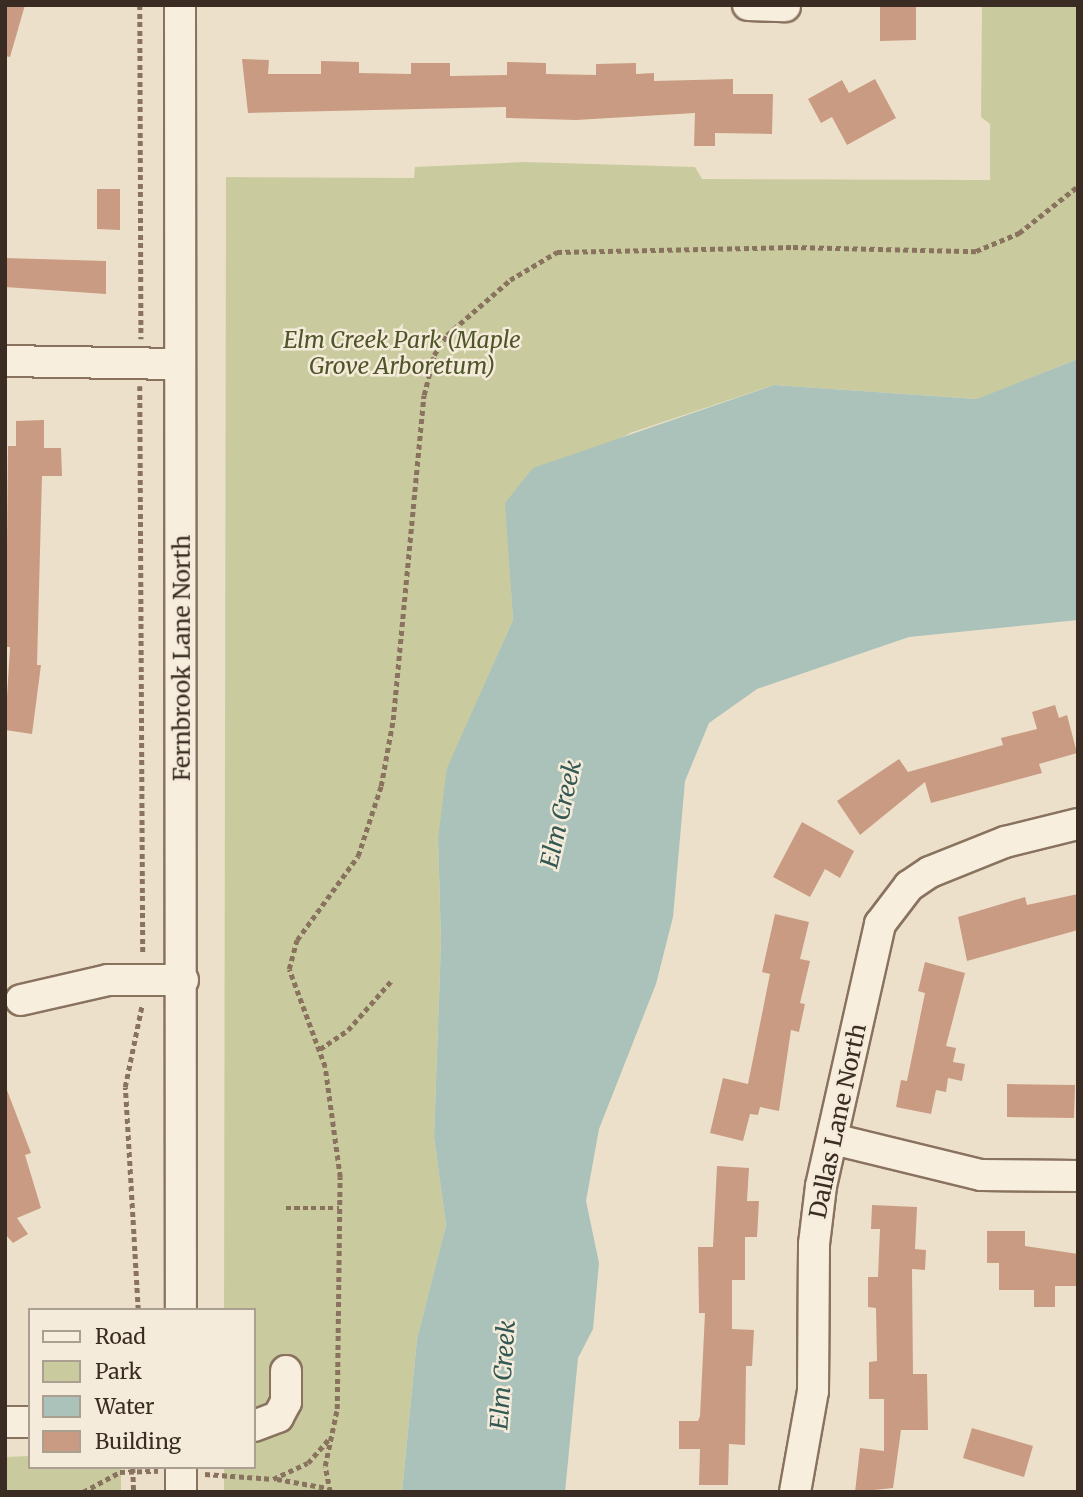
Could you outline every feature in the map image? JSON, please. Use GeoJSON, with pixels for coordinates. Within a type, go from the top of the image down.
{"type":"FeatureCollection","features":[{"type":"Feature","properties":{"kind":"street","name":"Fernbrook Lane North"},"geometry":{"type":"LineString","coordinates":[[180,5],[183,980],[181,1308]]}},
{"type":"Feature","properties":{"kind":"street"},"geometry":{"type":"LineString","coordinates":[[748,5],[785,6]]}},
{"type":"Feature","properties":{"kind":"street"},"geometry":{"type":"LineString","coordinates":[[5,361],[180,364]]}},
{"type":"Feature","properties":{"kind":"street","name":"Dallas Lane North"},"geometry":{"type":"LineString","coordinates":[[795,1492],[813,1391],[814,1244],[872,947],[880,924],[909,886],[960,858],[1078,824]]}},
{"type":"Feature","properties":{"kind":"street"},"geometry":{"type":"LineString","coordinates":[[21,1000],[65,987],[143,979],[183,980]]}},
{"type":"Feature","properties":{"kind":"street"},"geometry":{"type":"LineString","coordinates":[[833,1139],[981,1175],[1078,1176]]}},
{"type":"Feature","properties":{"kind":"street"},"geometry":{"type":"LineString","coordinates":[[256,1425],[282,1410],[286,1371]]}},
{"type":"Feature","properties":{"kind":"street"},"geometry":{"type":"LineString","coordinates":[[5,1422],[28,1422]]}},
{"type":"Feature","properties":{"kind":"street"},"geometry":{"type":"LineString","coordinates":[[181,1492],[194,1471]]}},
{"type":"Feature","properties":{"kind":"path"},"geometry":{"type":"LineString","coordinates":[[138,1308],[125,1087],[142,1018],[143,979],[140,5]]}},
{"type":"Feature","properties":{"kind":"path"},"geometry":{"type":"LineString","coordinates":[[194,1471],[273,1479],[329,1490],[331,1435],[338,1380],[339,1208],[331,1092],[320,1049],[293,987],[291,956],[358,856],[376,806],[393,720],[427,375],[447,335],[510,280],[557,252],[793,247],[976,251],[1028,228],[1078,186]]}},
{"type":"Feature","properties":{"kind":"path"},"geometry":{"type":"LineString","coordinates":[[320,1049],[348,1030],[391,981]]}},
{"type":"Feature","properties":{"kind":"path"},"geometry":{"type":"LineString","coordinates":[[286,1208],[339,1208]]}},
{"type":"Feature","properties":{"kind":"path"},"geometry":{"type":"LineString","coordinates":[[273,1479],[308,1463],[331,1435]]}},
{"type":"Feature","properties":{"kind":"path"},"geometry":{"type":"LineString","coordinates":[[83,1492],[131,1469]]}},
{"type":"Feature","properties":{"kind":"path"},"geometry":{"type":"LineString","coordinates":[[133,1469],[134,1492]]}},
{"type":"Feature","properties":{"kind":"path"},"geometry":{"type":"LineString","coordinates":[[140,1469],[148,1470]]}},
{"type":"Feature","properties":{"kind":"green space","name":"Elm Creek Park (Maple Grove Arboretum)"},"geometry":{"type":"Polygon","coordinates":[[[982,5],[1078,5],[1078,359],[978,399],[774,385],[630,433],[506,503],[513,620],[470,718],[438,839],[441,941],[434,1137],[446,1225],[417,1339],[402,1492],[224,1492],[224,1469],[256,1469],[256,1308],[224,1308],[226,177],[414,178],[415,167],[525,162],[695,167],[702,179],[990,180],[990,124],[981,117],[982,5]]]}},
{"type":"Feature","properties":{"kind":"green space"},"geometry":{"type":"Polygon","coordinates":[[[28,1456],[28,1469],[121,1469],[121,1492],[5,1492],[5,1457],[28,1456]]]}},
{"type":"Feature","properties":{"kind":"water","name":"Elm Creek"},"geometry":{"type":"Polygon","coordinates":[[[1078,359],[1078,620],[909,637],[757,689],[709,723],[685,781],[673,917],[656,984],[599,1129],[586,1201],[599,1263],[593,1329],[578,1358],[565,1492],[402,1492],[417,1339],[446,1225],[434,1137],[441,941],[438,839],[447,768],[513,620],[505,503],[533,468],[774,385],[977,399],[1078,359]]]}},
{"type":"Feature","properties":{"kind":"building"},"geometry":{"type":"Polygon","coordinates":[[[5,5],[25,5],[10,57],[5,56],[5,5]]]}},
{"type":"Feature","properties":{"kind":"building"},"geometry":{"type":"Polygon","coordinates":[[[880,5],[916,5],[916,40],[880,41],[880,5]]]}},
{"type":"Feature","properties":{"kind":"building"},"geometry":{"type":"Polygon","coordinates":[[[242,59],[269,60],[268,74],[321,74],[321,61],[359,62],[359,73],[411,74],[411,63],[450,63],[450,76],[507,75],[507,62],[546,63],[546,74],[596,75],[596,64],[636,63],[636,74],[654,73],[654,81],[733,79],[733,94],[773,94],[772,134],[715,133],[715,146],[694,146],[695,113],[576,120],[506,118],[506,107],[248,113],[242,59]]]}},
{"type":"Feature","properties":{"kind":"building"},"geometry":{"type":"Polygon","coordinates":[[[875,79],[896,118],[847,145],[832,117],[821,123],[808,99],[842,80],[849,93],[875,79]]]}},
{"type":"Feature","properties":{"kind":"building"},"geometry":{"type":"Polygon","coordinates":[[[97,189],[120,189],[120,230],[97,229],[97,189]]]}},
{"type":"Feature","properties":{"kind":"building"},"geometry":{"type":"Polygon","coordinates":[[[5,258],[106,261],[106,294],[5,287],[5,258]]]}},
{"type":"Feature","properties":{"kind":"building"},"geometry":{"type":"Polygon","coordinates":[[[44,420],[44,448],[61,448],[62,476],[42,476],[37,665],[41,665],[32,734],[5,730],[10,647],[6,647],[8,446],[16,446],[16,421],[44,420]]]}},
{"type":"Feature","properties":{"kind":"building"},"geometry":{"type":"Polygon","coordinates":[[[1055,705],[1059,718],[1067,715],[1077,753],[1039,764],[1042,773],[931,803],[925,782],[860,835],[837,801],[899,759],[908,772],[1003,745],[1001,738],[1037,729],[1032,712],[1055,705]]]}},
{"type":"Feature","properties":{"kind":"building"},"geometry":{"type":"Polygon","coordinates":[[[802,822],[854,851],[840,878],[825,869],[810,897],[773,877],[802,822]]]}},
{"type":"Feature","properties":{"kind":"building"},"geometry":{"type":"Polygon","coordinates":[[[1078,894],[1078,930],[967,961],[958,917],[1025,897],[1027,905],[1078,894]]]}},
{"type":"Feature","properties":{"kind":"building"},"geometry":{"type":"Polygon","coordinates":[[[775,914],[809,922],[800,959],[810,961],[800,1003],[805,1004],[799,1032],[791,1030],[779,1111],[760,1107],[758,1115],[750,1114],[743,1141],[710,1133],[723,1078],[748,1084],[770,974],[762,972],[775,914]]]}},
{"type":"Feature","properties":{"kind":"building"},"geometry":{"type":"Polygon","coordinates":[[[925,962],[965,973],[946,1046],[956,1048],[953,1062],[965,1064],[962,1081],[948,1078],[946,1092],[936,1090],[931,1114],[896,1107],[901,1080],[907,1081],[925,993],[918,991],[925,962]]]}},
{"type":"Feature","properties":{"kind":"building"},"geometry":{"type":"Polygon","coordinates":[[[1007,1084],[1075,1085],[1074,1118],[1007,1117],[1007,1084]]]}},
{"type":"Feature","properties":{"kind":"building"},"geometry":{"type":"Polygon","coordinates":[[[5,1085],[31,1153],[25,1155],[41,1208],[17,1218],[28,1234],[13,1243],[5,1234],[5,1085]]]}},
{"type":"Feature","properties":{"kind":"building"},"geometry":{"type":"Polygon","coordinates":[[[717,1166],[749,1168],[747,1201],[759,1201],[757,1237],[745,1237],[745,1280],[732,1280],[732,1329],[754,1330],[752,1366],[746,1366],[745,1445],[729,1444],[728,1485],[699,1485],[700,1449],[679,1449],[679,1421],[698,1421],[700,1416],[705,1313],[699,1313],[698,1247],[713,1247],[717,1166]]]}},
{"type":"Feature","properties":{"kind":"building"},"geometry":{"type":"Polygon","coordinates":[[[872,1205],[917,1207],[915,1249],[926,1250],[925,1270],[912,1269],[913,1374],[927,1374],[928,1430],[901,1430],[893,1488],[855,1492],[860,1448],[884,1451],[884,1399],[869,1399],[869,1362],[877,1361],[876,1308],[868,1307],[868,1277],[878,1277],[880,1229],[871,1229],[872,1205]]]}},
{"type":"Feature","properties":{"kind":"building"},"geometry":{"type":"Polygon","coordinates":[[[987,1231],[1025,1231],[1025,1246],[1078,1254],[1078,1286],[1055,1286],[1055,1307],[1034,1307],[1034,1290],[999,1290],[999,1263],[987,1263],[987,1231]]]}},
{"type":"Feature","properties":{"kind":"building"},"geometry":{"type":"Polygon","coordinates":[[[972,1428],[1033,1446],[1024,1477],[963,1458],[972,1428]]]}}]}
